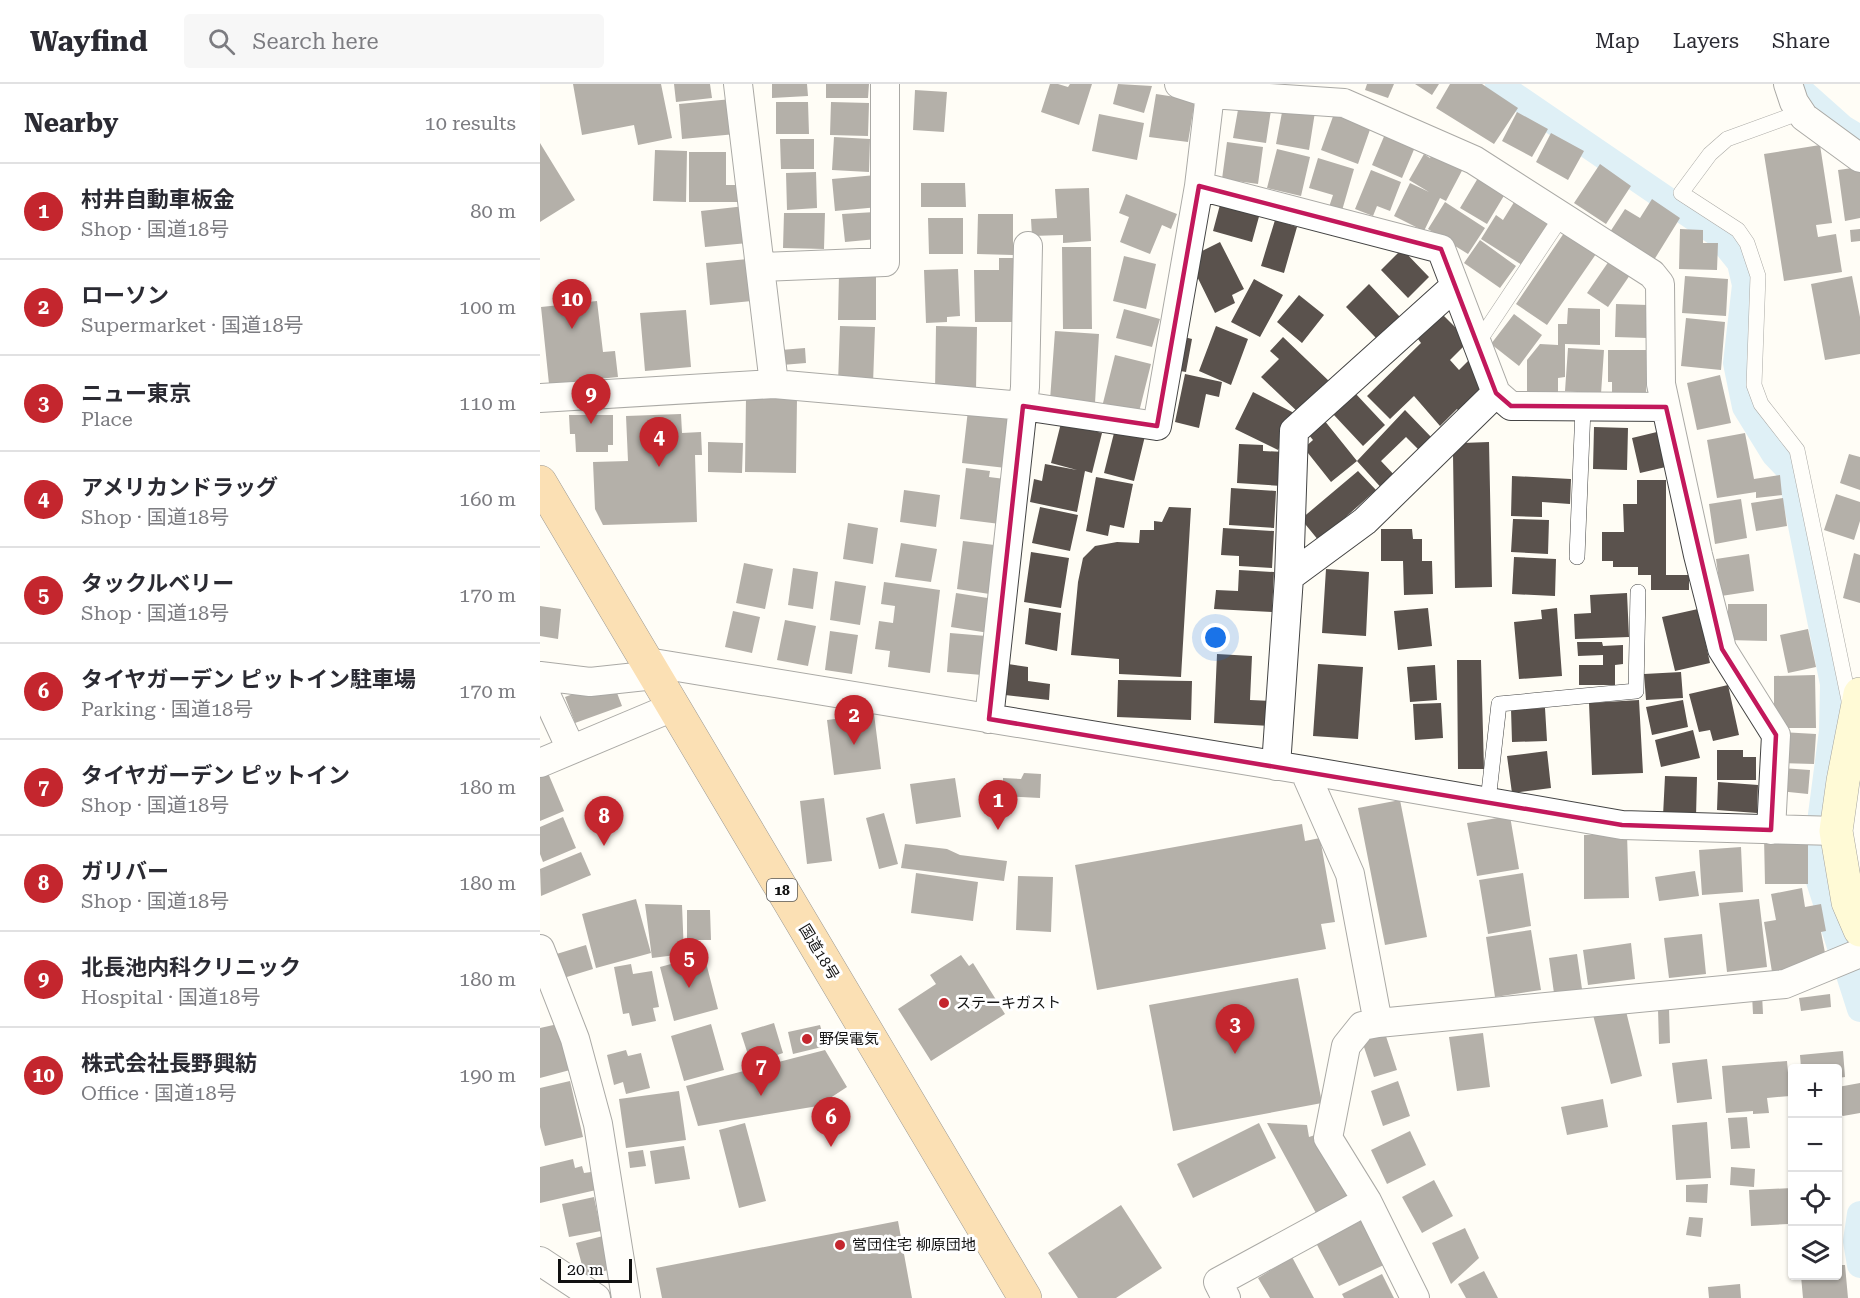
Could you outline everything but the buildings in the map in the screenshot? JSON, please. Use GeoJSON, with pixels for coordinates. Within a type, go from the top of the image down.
{"type":"FeatureCollection","features":[{"type":"Feature","properties":{"kind":"highway","name":"国道18号"},"geometry":{"type":"LineString","coordinates":[[540,482],[1025,1298]]}},
{"type":"Feature","properties":{"kind":"main road"},"geometry":{"type":"LineString","coordinates":[[1852,950],[1848,902],[1823,831],[1854,744],[1860,694]]}},
{"type":"Feature","properties":{"kind":"street"},"geometry":{"type":"LineString","coordinates":[[738,84],[774,384]]}},
{"type":"Feature","properties":{"kind":"street"},"geometry":{"type":"LineString","coordinates":[[760,267],[885,262],[885,84]]}},
{"type":"Feature","properties":{"kind":"street"},"geometry":{"type":"LineString","coordinates":[[1179,84],[1210,94],[1347,93],[1474,160],[1652,274],[1660,284],[1661,384],[1698,555],[1722,649],[1776,735],[1771,830]]}},
{"type":"Feature","properties":{"kind":"street"},"geometry":{"type":"LineString","coordinates":[[1788,84],[1794,102],[1804,117],[1860,158]]}},
{"type":"Feature","properties":{"kind":"street"},"geometry":{"type":"LineString","coordinates":[[540,398],[774,384],[1023,405],[1157,426],[1199,186],[1210,94]]}},
{"type":"Feature","properties":{"kind":"street"},"geometry":{"type":"LineString","coordinates":[[1199,186],[1441,249],[1496,393],[1511,406],[1666,407]]}},
{"type":"Feature","properties":{"kind":"street"},"geometry":{"type":"LineString","coordinates":[[989,719],[1023,405],[1027,349],[1028,246]]}},
{"type":"Feature","properties":{"kind":"street"},"geometry":{"type":"LineString","coordinates":[[1275,766],[1289,577],[1294,431],[1455,286]]}},
{"type":"Feature","properties":{"kind":"street"},"geometry":{"type":"LineString","coordinates":[[1289,577],[1365,521],[1496,393]]}},
{"type":"Feature","properties":{"kind":"street"},"geometry":{"type":"LineString","coordinates":[[540,676],[590,682],[651,668],[989,719],[1622,825],[1823,831]]}},
{"type":"Feature","properties":{"kind":"street"},"geometry":{"type":"LineString","coordinates":[[540,682],[571,749]]}},
{"type":"Feature","properties":{"kind":"street"},"geometry":{"type":"LineString","coordinates":[[540,763],[673,707]]}},
{"type":"Feature","properties":{"kind":"street"},"geometry":{"type":"LineString","coordinates":[[1304,770],[1350,874],[1378,1023]]}},
{"type":"Feature","properties":{"kind":"street"},"geometry":{"type":"LineString","coordinates":[[540,949],[575,1040],[598,1124],[626,1298]]}},
{"type":"Feature","properties":{"kind":"street"},"geometry":{"type":"LineString","coordinates":[[1415,1298],[1367,1201],[1328,1138],[1346,1046],[1362,1026],[1785,984],[1852,950]]}},
{"type":"Feature","properties":{"kind":"street"},"geometry":{"type":"LineString","coordinates":[[1226,1298],[1218,1282],[1367,1201]]}},
{"type":"Feature","properties":{"kind":"street"},"geometry":{"type":"LineString","coordinates":[[540,1261],[596,1298]]}},
{"type":"Feature","properties":{"kind":"lane"},"geometry":{"type":"LineString","coordinates":[[1801,112],[1727,139],[1710,154],[1681,193],[1738,230],[1747,243],[1758,276],[1753,357],[1754,385],[1761,404],[1797,450],[1854,744]]}},
{"type":"Feature","properties":{"kind":"lane"},"geometry":{"type":"LineString","coordinates":[[1477,344],[1562,216]]}},
{"type":"Feature","properties":{"kind":"lane"},"geometry":{"type":"LineString","coordinates":[[1577,557],[1583,408]]}},
{"type":"Feature","properties":{"kind":"lane"},"geometry":{"type":"LineString","coordinates":[[1488,801],[1499,704],[1636,691],[1638,592]]}},
{"type":"Feature","properties":{"kind":"highlighted area"},"geometry":{"type":"Polygon","coordinates":[[[1199,186],[1441,249],[1496,393],[1511,406],[1666,407],[1722,649],[1776,735],[1771,830],[1622,825],[989,719],[1023,406],[1157,426],[1199,186]]]}},
{"type":"Feature","properties":{"kind":"waterway"},"geometry":{"type":"LineString","coordinates":[[1498,84],[1716,233],[1740,263],[1745,285],[1736,363],[1745,407],[1774,454],[1790,471],[1833,684],[1832,731],[1817,845],[1818,878],[1860,1009]]}},
{"type":"Feature","properties":{"kind":"waterway"},"geometry":{"type":"LineString","coordinates":[[1797,87],[1843,128],[1860,138]]}},
{"type":"Feature","properties":{"kind":"waterway"},"geometry":{"type":"LineString","coordinates":[[1860,1214],[1856,1241],[1860,1265]]}},
{"type":"Feature","properties":{"kind":"place","name":"株式会社長野興紡"},"geometry":{"type":"Point","coordinates":[572,329]}},
{"type":"Feature","properties":{"kind":"place","name":"北長池内科クリニック"},"geometry":{"type":"Point","coordinates":[591,424]}},
{"type":"Feature","properties":{"kind":"place","name":"アメリカンドラッグ"},"geometry":{"type":"Point","coordinates":[659,467]}},
{"type":"Feature","properties":{"kind":"place","name":"ローソン"},"geometry":{"type":"Point","coordinates":[854,745]}},
{"type":"Feature","properties":{"kind":"place","name":"村井自動車板金"},"geometry":{"type":"Point","coordinates":[998,830]}},
{"type":"Feature","properties":{"kind":"place","name":"ガリバー"},"geometry":{"type":"Point","coordinates":[604,846]}},
{"type":"Feature","properties":{"kind":"place","name":"タックルベリー"},"geometry":{"type":"Point","coordinates":[689,988]}},
{"type":"Feature","properties":{"kind":"place","name":"ステーキガスト"},"geometry":{"type":"Point","coordinates":[944,1003]}},
{"type":"Feature","properties":{"kind":"place","name":"野俣電気"},"geometry":{"type":"Point","coordinates":[807,1039]}},
{"type":"Feature","properties":{"kind":"place","name":"ニュー東京"},"geometry":{"type":"Point","coordinates":[1235,1054]}},
{"type":"Feature","properties":{"kind":"place","name":"タイヤガーデン ピットイン"},"geometry":{"type":"Point","coordinates":[761,1096]}},
{"type":"Feature","properties":{"kind":"place","name":"タイヤガーデン ピットイン駐車場"},"geometry":{"type":"Point","coordinates":[831,1147]}},
{"type":"Feature","properties":{"kind":"place","name":"営団住宅 柳原団地"},"geometry":{"type":"Point","coordinates":[840,1245]}}]}
